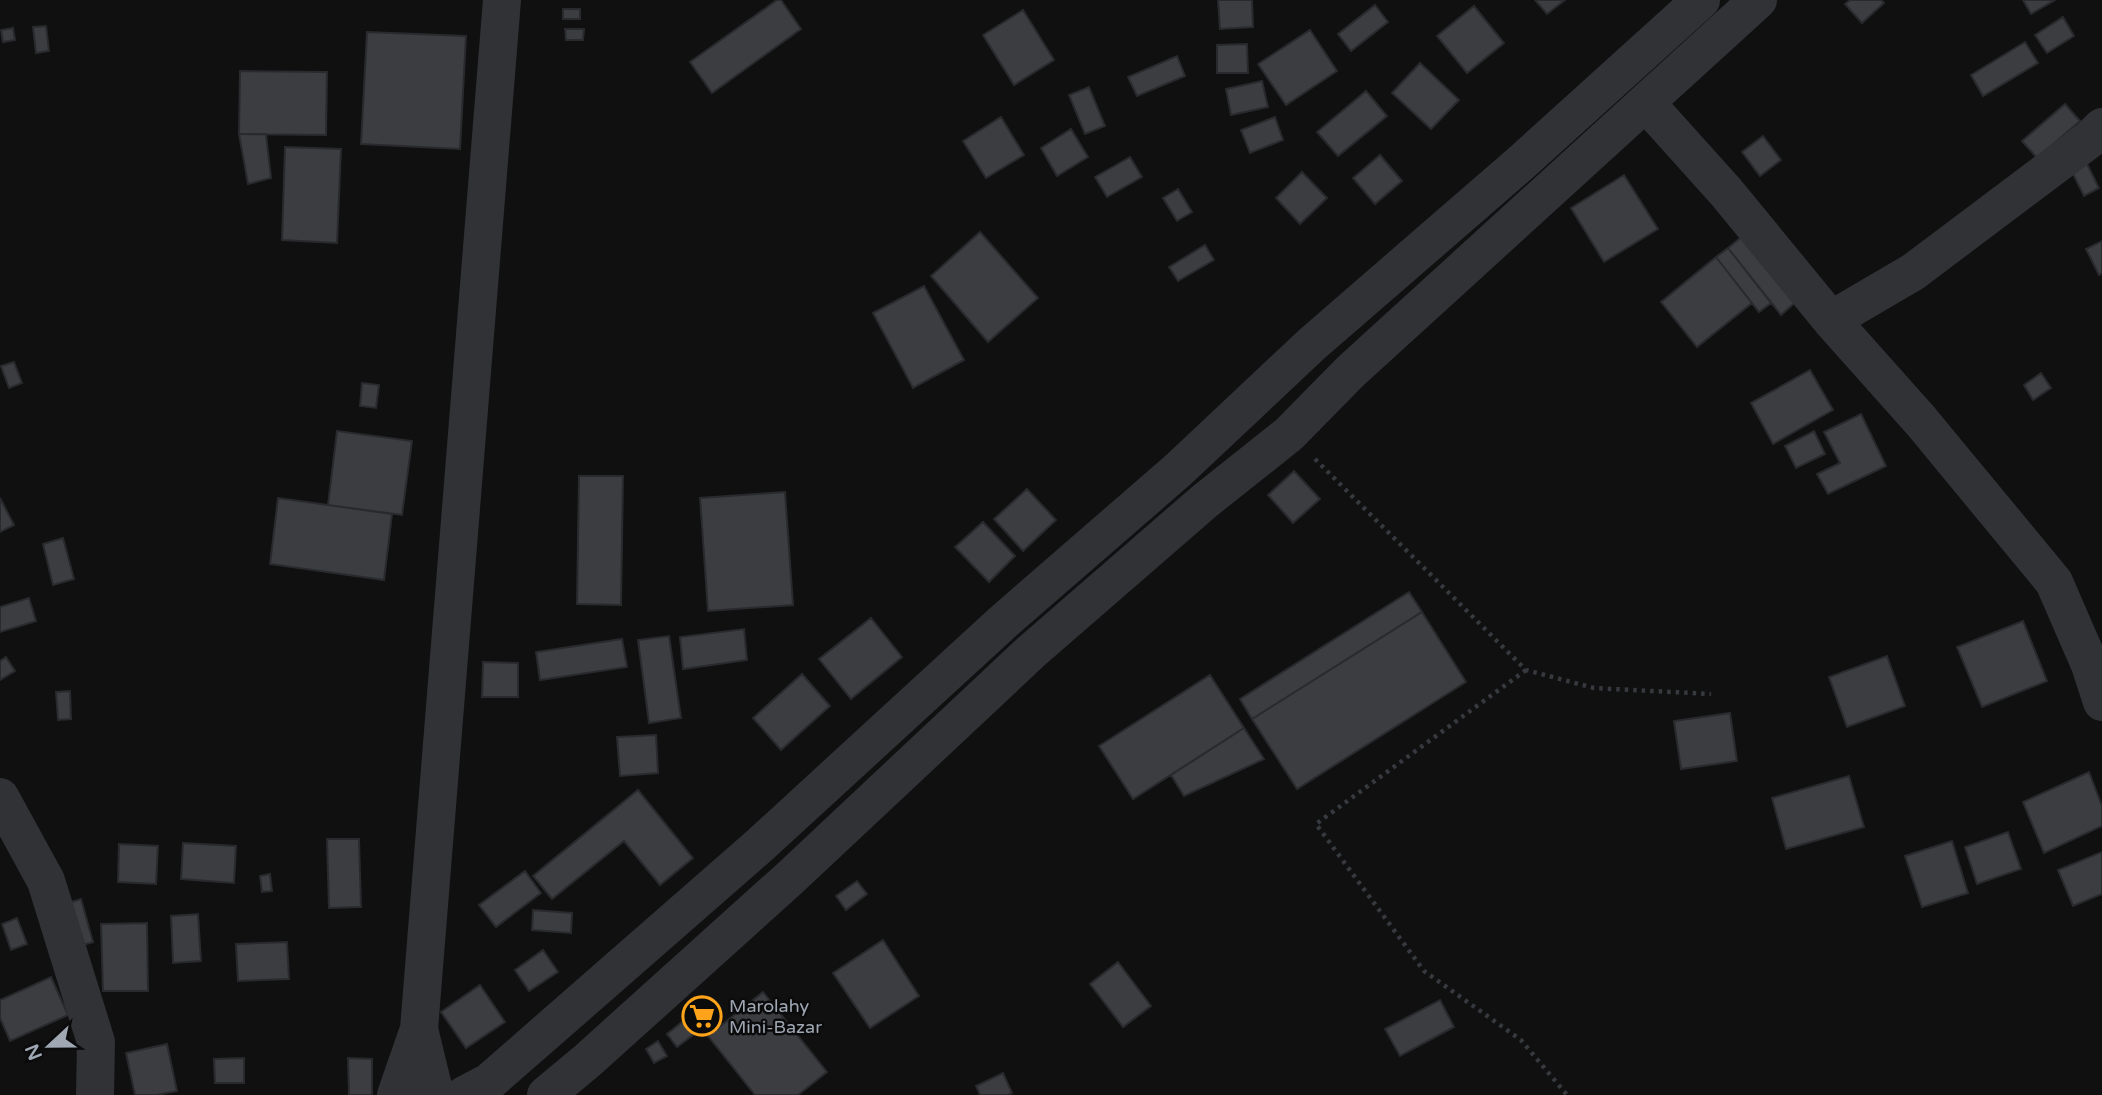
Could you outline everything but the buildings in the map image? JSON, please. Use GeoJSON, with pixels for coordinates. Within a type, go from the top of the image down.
{"type":"FeatureCollection","features":[{"type":"Feature","properties":{"kind":"street"},"geometry":{"type":"LineString","coordinates":[[396,1095],[419,1029],[502,0]]}},
{"type":"Feature","properties":{"kind":"street"},"geometry":{"type":"LineString","coordinates":[[464,1095],[489,1082],[750,855],[1003,622],[1178,470],[1312,344],[1522,162],[1701,0]]}},
{"type":"Feature","properties":{"kind":"street"},"geometry":{"type":"LineString","coordinates":[[546,1095],[790,878],[1032,651],[1206,500],[1289,434],[1350,372],[1758,0]]}},
{"type":"Feature","properties":{"kind":"street"},"geometry":{"type":"LineString","coordinates":[[1671,28],[1697,55]]}},
{"type":"Feature","properties":{"kind":"street"},"geometry":{"type":"LineString","coordinates":[[1646,103],[1726,192],[2054,582],[2096,662],[2102,702]]}},
{"type":"Feature","properties":{"kind":"street"},"geometry":{"type":"LineString","coordinates":[[1831,320],[1913,272],[2098,142]]}},
{"type":"Feature","properties":{"kind":"street"},"geometry":{"type":"LineString","coordinates":[[1178,470],[1206,500]]}},
{"type":"Feature","properties":{"kind":"street"},"geometry":{"type":"LineString","coordinates":[[1003,622],[1032,651]]}},
{"type":"Feature","properties":{"kind":"street"},"geometry":{"type":"LineString","coordinates":[[0,797],[46,881],[96,1042],[95,1095]]}},
{"type":"Feature","properties":{"kind":"street"},"geometry":{"type":"LineString","coordinates":[[419,1029],[435,1095]]}},
{"type":"Feature","properties":{"kind":"path"},"geometry":{"type":"LineString","coordinates":[[1289,434],[1526,670],[1594,688],[1711,694]]}},
{"type":"Feature","properties":{"kind":"path"},"geometry":{"type":"LineString","coordinates":[[1526,670],[1316,824],[1424,971],[1521,1040],[1567,1095]]}},
{"type":"Feature","properties":{"kind":"place","name":"Marolahy Mini-Bazar"},"geometry":{"type":"Point","coordinates":[702,1016]}}]}
